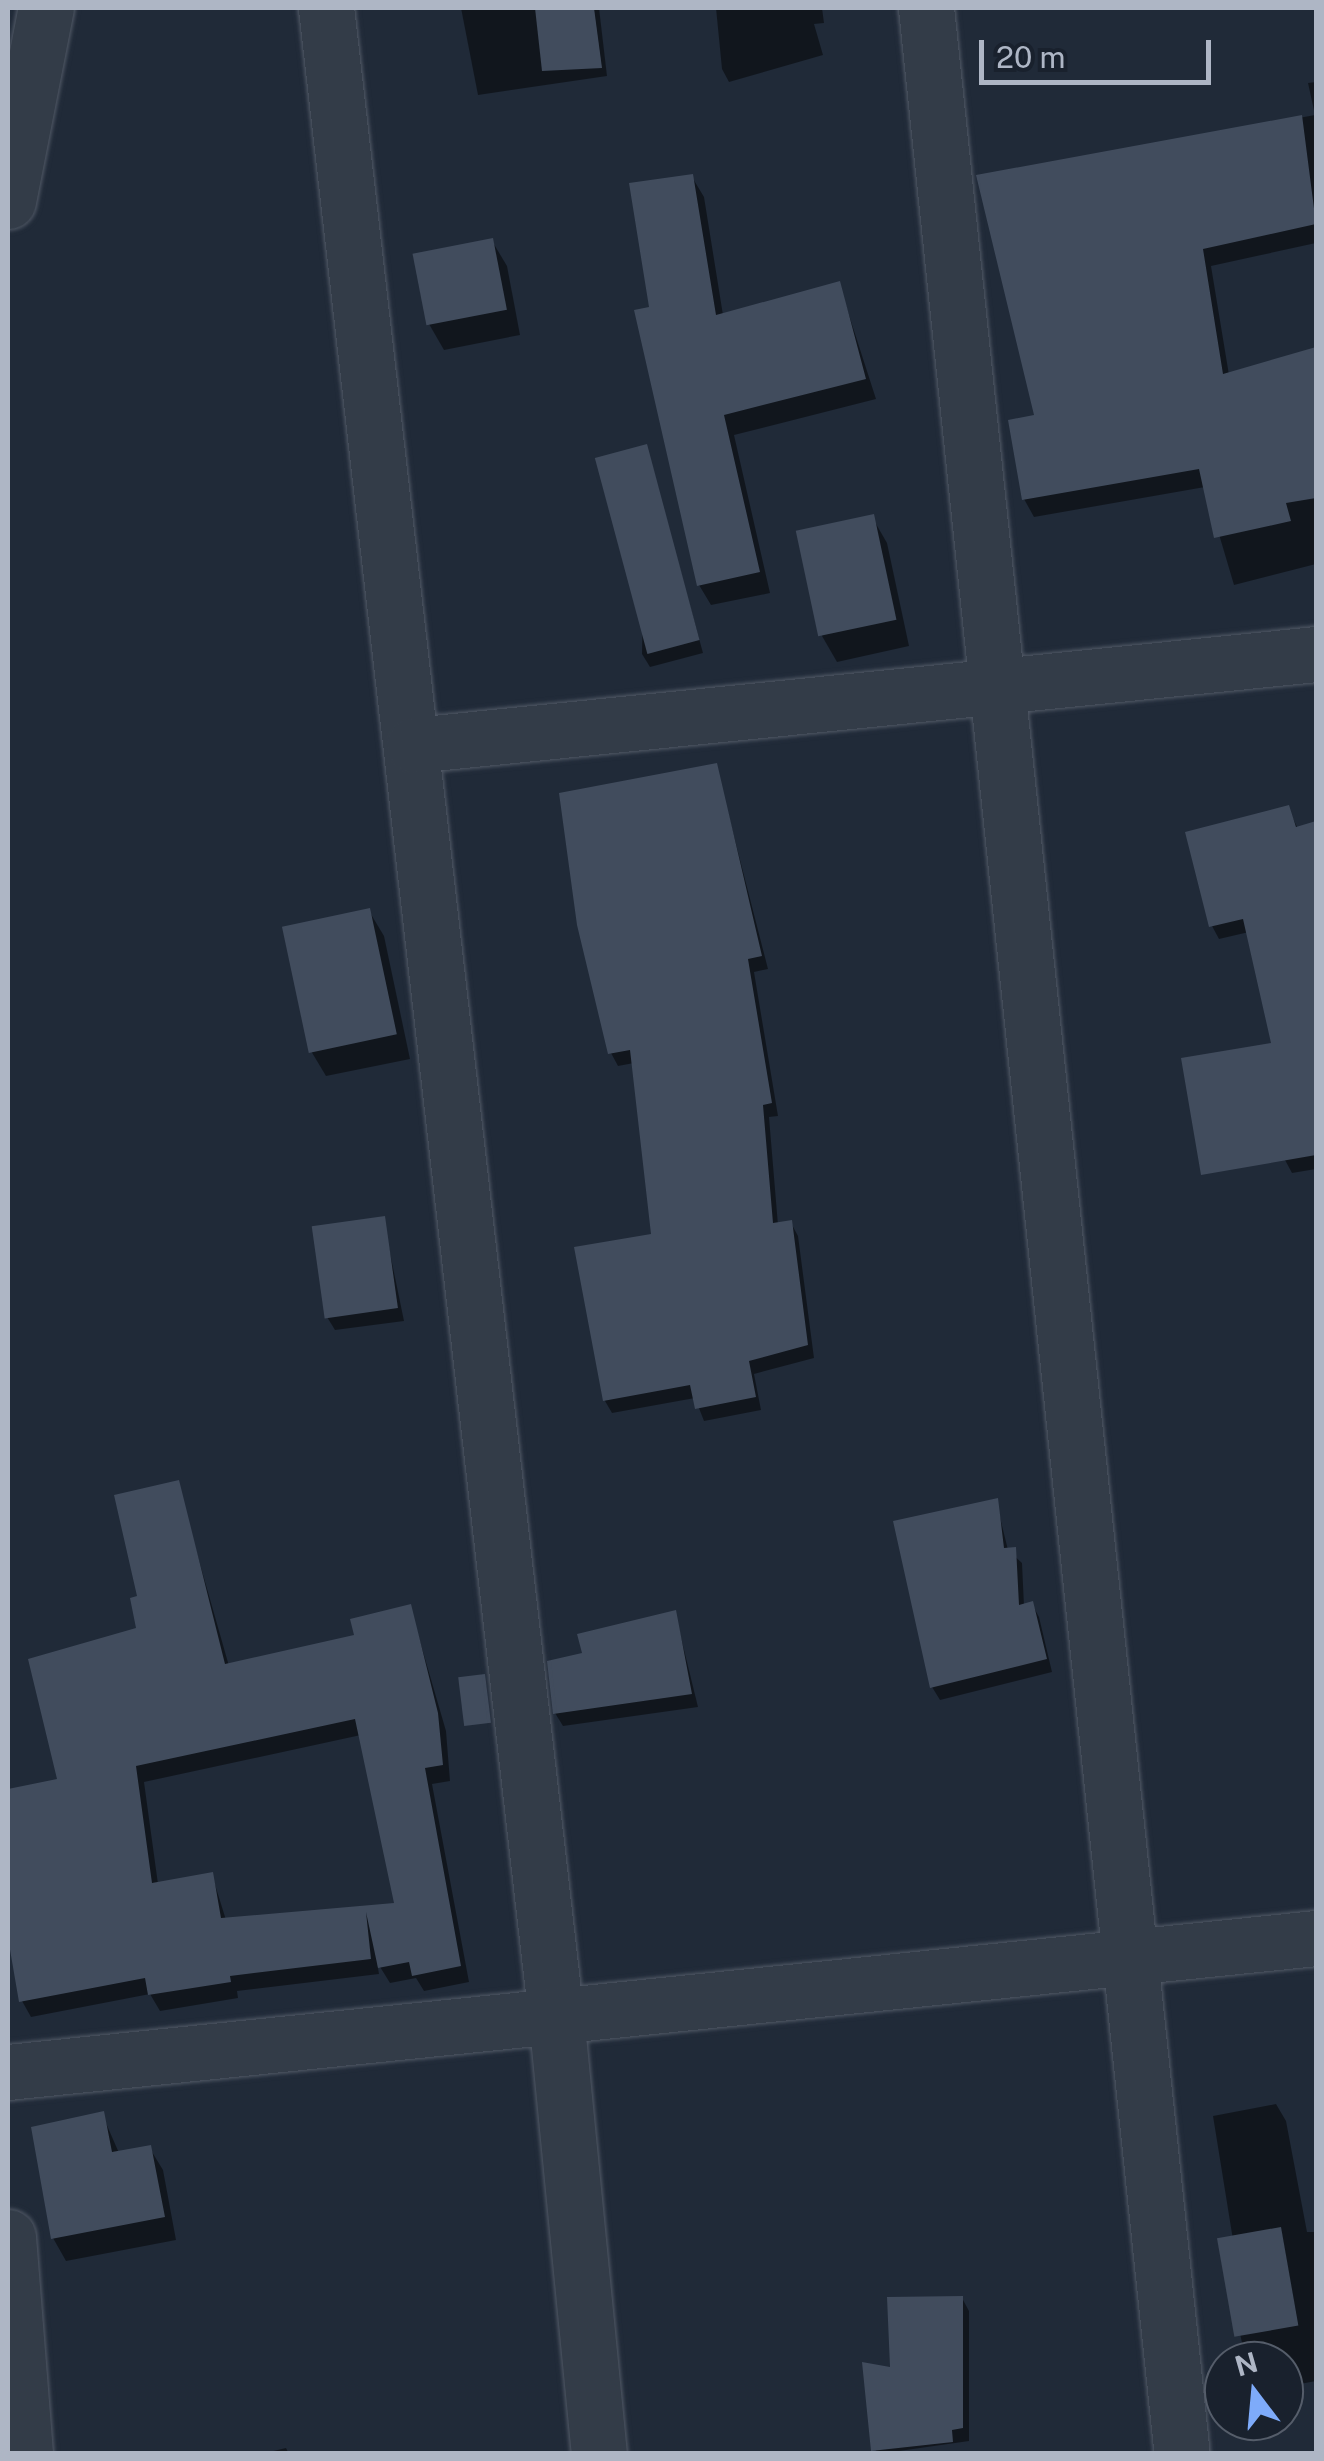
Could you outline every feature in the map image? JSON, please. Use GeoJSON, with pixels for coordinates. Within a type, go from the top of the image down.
{"type":"FeatureCollection","features":[{"type":"Feature","properties":{"kind":"street"},"geometry":{"type":"LineString","coordinates":[[8,200],[46,8]]}},
{"type":"Feature","properties":{"kind":"street"},"geometry":{"type":"LineString","coordinates":[[326,8],[414,745],[556,2016],[599,2454]]}},
{"type":"Feature","properties":{"kind":"street"},"geometry":{"type":"LineString","coordinates":[[926,8],[1182,2454]]}},
{"type":"Feature","properties":{"kind":"street"},"geometry":{"type":"LineString","coordinates":[[414,745],[999,690],[1316,654]]}},
{"type":"Feature","properties":{"kind":"street"},"geometry":{"type":"LineString","coordinates":[[8,2072],[1316,1938]]}},
{"type":"Feature","properties":{"kind":"street"},"geometry":{"type":"LineString","coordinates":[[8,2237],[25,2454]]}},
{"type":"Feature","properties":{"kind":"building"},"geometry":{"type":"Polygon","coordinates":[[[535,8],[594,8],[602,68],[542,71],[535,8]]]}},
{"type":"Feature","properties":{"kind":"building"},"geometry":{"type":"Polygon","coordinates":[[[1302,115],[1316,224],[1203,249],[1223,374],[1316,347],[1316,498],[1286,503],[1291,521],[1214,538],[1199,469],[1022,500],[1008,420],[1034,415],[976,175],[1302,115]]]}},
{"type":"Feature","properties":{"kind":"building"},"geometry":{"type":"Polygon","coordinates":[[[693,174],[716,315],[840,281],[866,379],[724,415],[760,572],[697,586],[634,310],[649,307],[629,183],[693,174]]]}},
{"type":"Feature","properties":{"kind":"building"},"geometry":{"type":"Polygon","coordinates":[[[493,238],[507,310],[426,325],[413,254],[493,238]]]}},
{"type":"Feature","properties":{"kind":"building"},"geometry":{"type":"Polygon","coordinates":[[[647,444],[700,640],[647,654],[595,458],[647,444]]]}},
{"type":"Feature","properties":{"kind":"building"},"geometry":{"type":"Polygon","coordinates":[[[874,514],[896,620],[818,636],[796,531],[874,514]]]}},
{"type":"Feature","properties":{"kind":"building"},"geometry":{"type":"Polygon","coordinates":[[[717,763],[762,956],[748,959],[772,1103],[763,1105],[773,1223],[792,1220],[808,1345],[749,1361],[756,1397],[695,1409],[690,1385],[603,1401],[574,1247],[651,1234],[630,1050],[608,1054],[577,925],[559,793],[717,763]]]}},
{"type":"Feature","properties":{"kind":"building"},"geometry":{"type":"Polygon","coordinates":[[[1289,805],[1296,827],[1316,821],[1316,1155],[1201,1175],[1181,1058],[1271,1043],[1243,919],[1209,927],[1185,832],[1289,805]]]}},
{"type":"Feature","properties":{"kind":"building"},"geometry":{"type":"Polygon","coordinates":[[[370,908],[397,1034],[309,1053],[282,927],[370,908]]]}},
{"type":"Feature","properties":{"kind":"building"},"geometry":{"type":"Polygon","coordinates":[[[385,1216],[398,1308],[325,1318],[312,1226],[385,1216]]]}},
{"type":"Feature","properties":{"kind":"building"},"geometry":{"type":"Polygon","coordinates":[[[179,1480],[225,1664],[354,1635],[350,1619],[411,1604],[438,1713],[443,1765],[425,1768],[461,1966],[412,1976],[409,1962],[378,1968],[366,1912],[371,1959],[230,1976],[231,1982],[148,1995],[145,1978],[19,2002],[8,1938],[8,1789],[57,1779],[28,1659],[136,1628],[130,1598],[137,1596],[114,1495],[179,1480]],[[355,1719],[136,1766],[152,1883],[213,1872],[221,1918],[394,1903],[355,1719]]]}},
{"type":"Feature","properties":{"kind":"building"},"geometry":{"type":"Polygon","coordinates":[[[998,1498],[1004,1548],[1016,1547],[1019,1605],[1033,1601],[1047,1659],[930,1688],[893,1521],[998,1498]]]}},
{"type":"Feature","properties":{"kind":"building"},"geometry":{"type":"Polygon","coordinates":[[[676,1610],[692,1694],[553,1714],[547,1661],[582,1653],[577,1634],[676,1610]]]}},
{"type":"Feature","properties":{"kind":"building"},"geometry":{"type":"Polygon","coordinates":[[[485,1674],[491,1723],[464,1726],[458,1677],[485,1674]]]}},
{"type":"Feature","properties":{"kind":"building"},"geometry":{"type":"Polygon","coordinates":[[[104,2111],[112,2152],[151,2145],[165,2217],[51,2239],[31,2127],[104,2111]]]}},
{"type":"Feature","properties":{"kind":"building"},"geometry":{"type":"Polygon","coordinates":[[[1281,2227],[1298,2325],[1234,2337],[1217,2238],[1281,2227]]]}},
{"type":"Feature","properties":{"kind":"building"},"geometry":{"type":"Polygon","coordinates":[[[963,2296],[963,2428],[952,2430],[953,2442],[871,2451],[862,2362],[890,2367],[887,2297],[963,2296]]]}}]}
